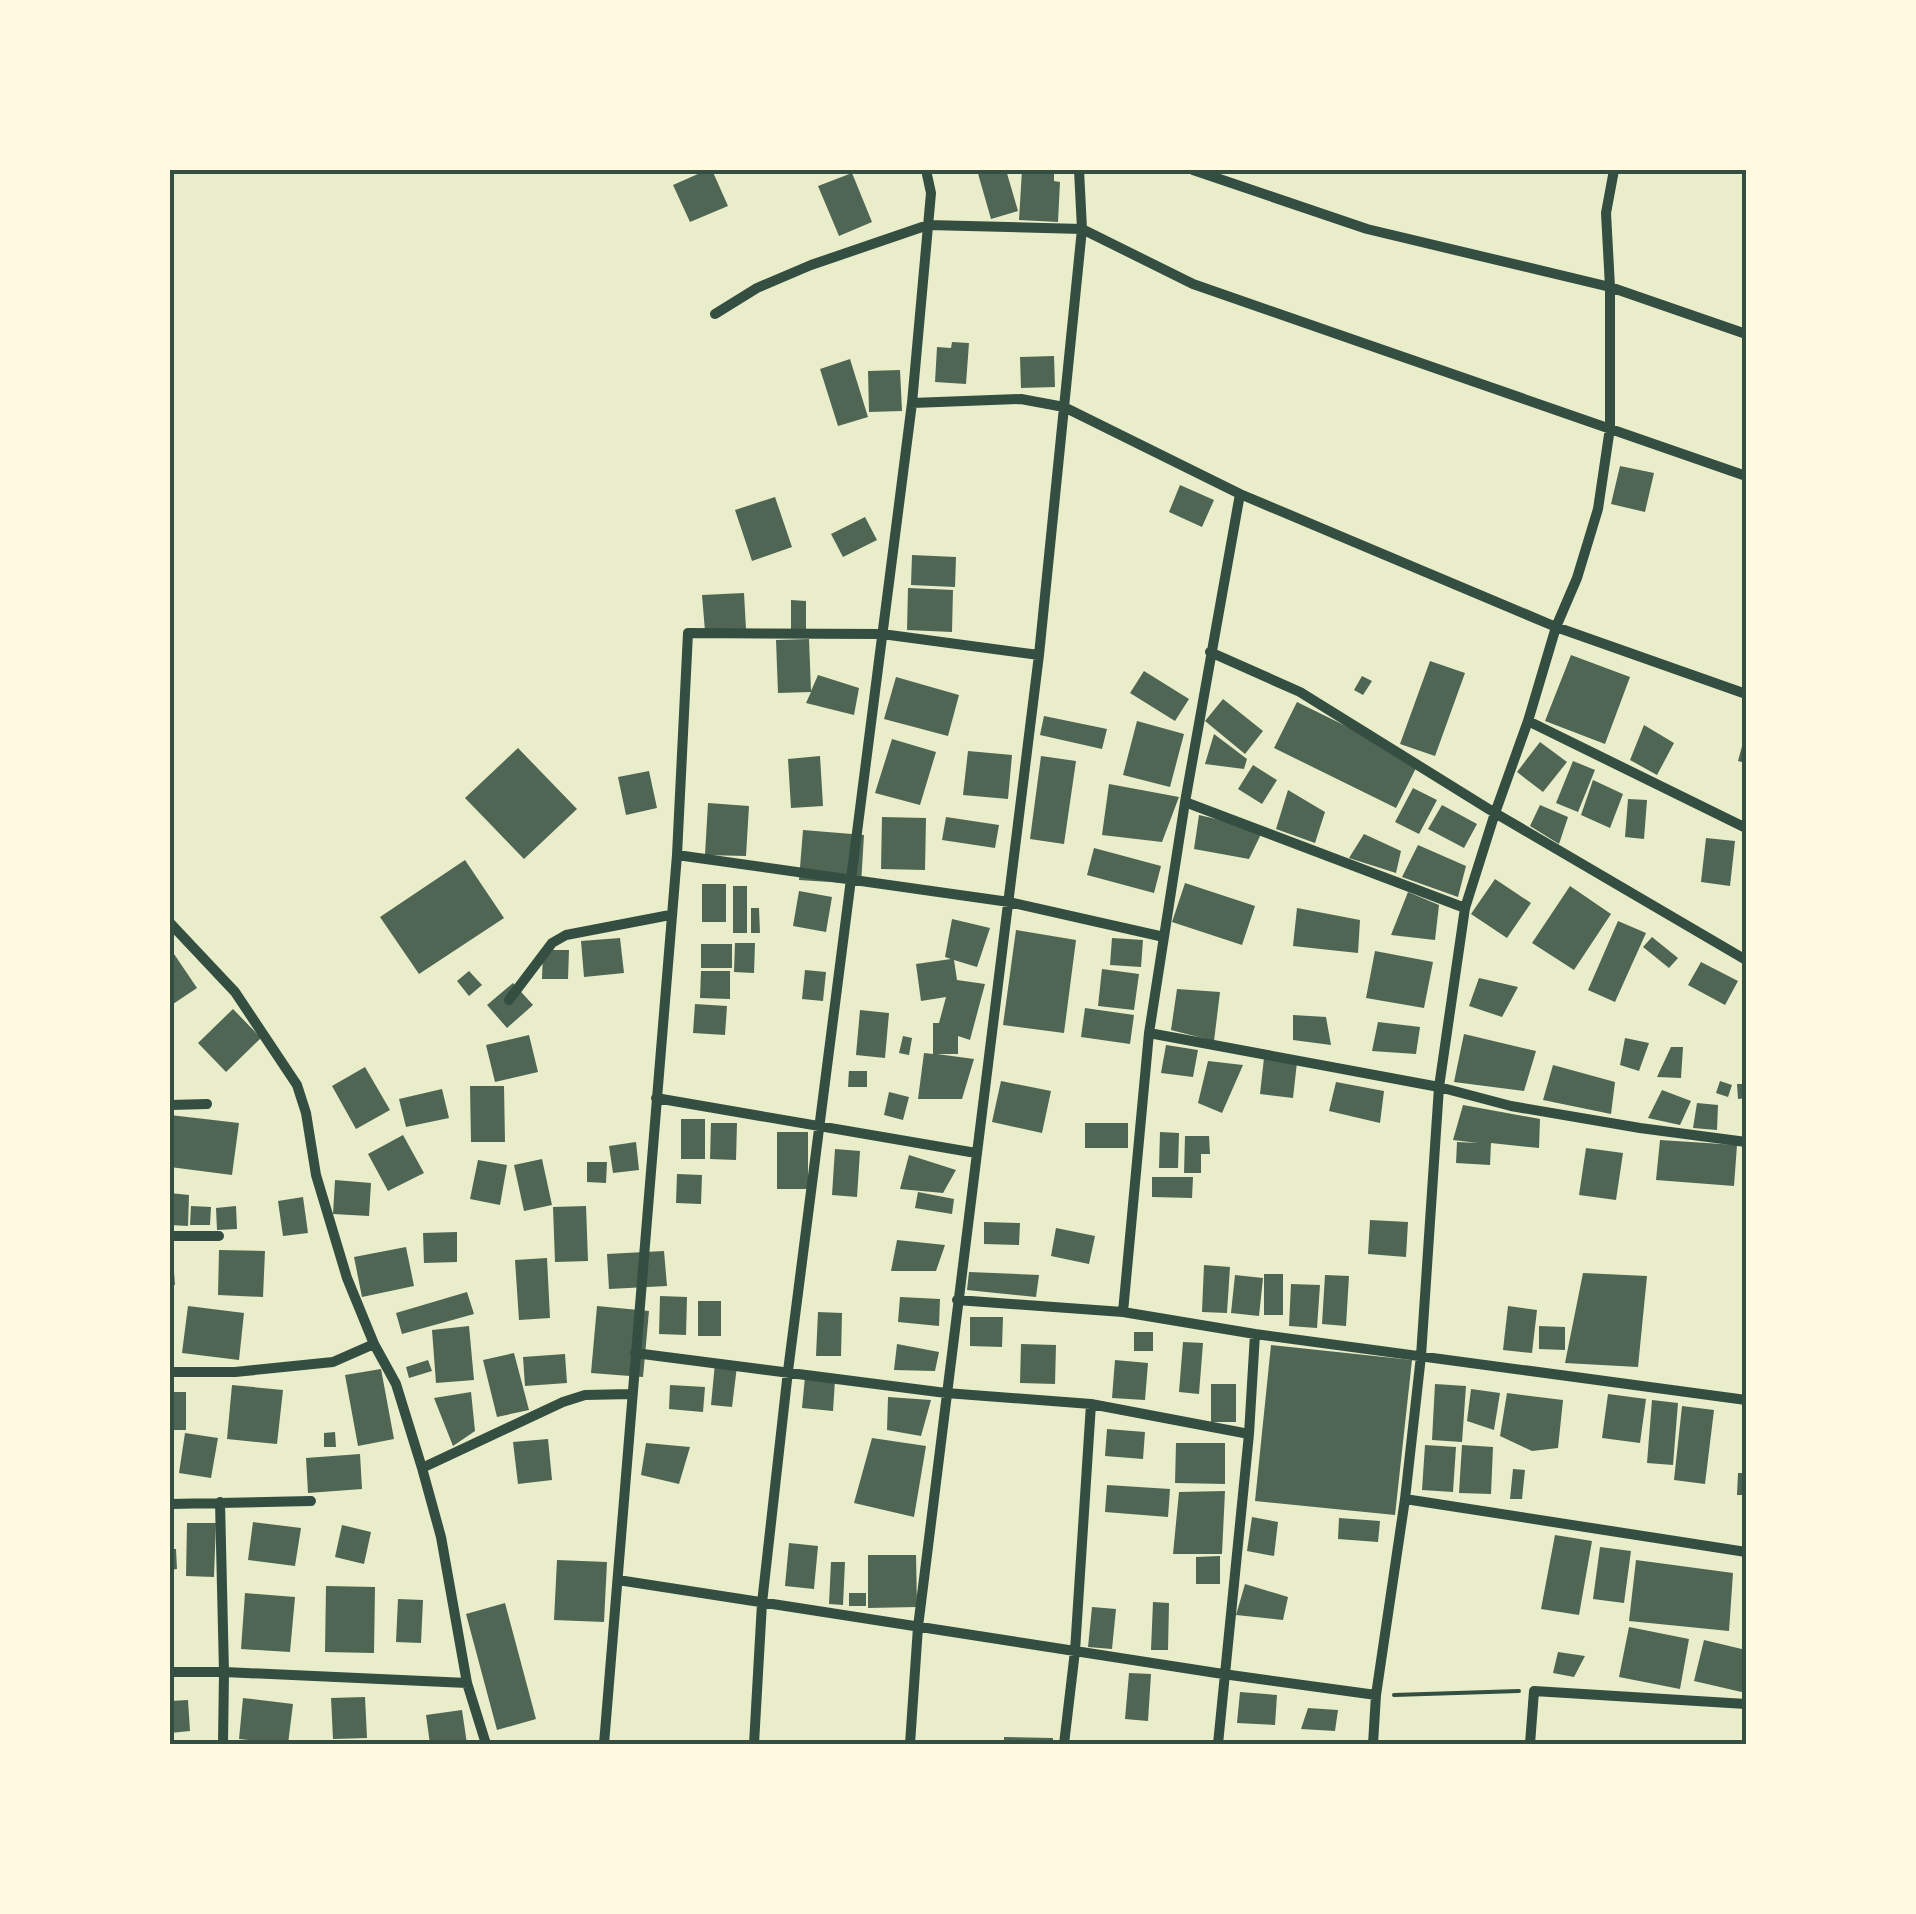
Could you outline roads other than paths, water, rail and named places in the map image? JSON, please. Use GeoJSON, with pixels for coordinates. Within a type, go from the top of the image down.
{"type":"FeatureCollection","features":[{"type":"Feature","properties":{"kind":"street"},"geometry":{"type":"LineString","coordinates":[[754,1744],[762,1603],[788,1371],[912,403],[931,193],[926,170]]}},
{"type":"Feature","properties":{"kind":"street"},"geometry":{"type":"LineString","coordinates":[[910,1744],[918,1627],[1039,655],[1082,229],[1080,170]]}},
{"type":"Feature","properties":{"kind":"street"},"geometry":{"type":"LineString","coordinates":[[1193,170],[1367,229],[1610,287],[1746,334]]}},
{"type":"Feature","properties":{"kind":"street"},"geometry":{"type":"LineString","coordinates":[[1373,1744],[1420,1356],[1439,1087],[1465,908],[1598,509],[1610,428],[1606,213],[1614,170]]}},
{"type":"Feature","properties":{"kind":"street"},"geometry":{"type":"LineString","coordinates":[[716,314],[757,288],[810,265],[928,226],[1082,229],[1194,284],[1746,476]]}},
{"type":"Feature","properties":{"kind":"street"},"geometry":{"type":"LineString","coordinates":[[912,403],[1020,399],[1064,407],[1240,494],[1556,627],[1746,694]]}},
{"type":"Feature","properties":{"kind":"street"},"geometry":{"type":"LineString","coordinates":[[1122,1312],[1149,1033],[1210,652],[1240,494]]}},
{"type":"Feature","properties":{"kind":"street"},"geometry":{"type":"LineString","coordinates":[[604,1744],[677,855],[688,633],[882,634],[1039,655]]}},
{"type":"Feature","properties":{"kind":"street"},"geometry":{"type":"LineString","coordinates":[[1210,652],[1300,692],[1494,813],[1746,960]]}},
{"type":"Feature","properties":{"kind":"street"},"geometry":{"type":"LineString","coordinates":[[1528,722],[1746,828]]}},
{"type":"Feature","properties":{"kind":"street"},"geometry":{"type":"LineString","coordinates":[[1185,802],[1465,908]]}},
{"type":"Feature","properties":{"kind":"street"},"geometry":{"type":"LineString","coordinates":[[677,855],[1009,902],[1164,937]]}},
{"type":"Feature","properties":{"kind":"street"},"geometry":{"type":"LineString","coordinates":[[509,1000],[552,943],[566,935],[670,915]]}},
{"type":"Feature","properties":{"kind":"street"},"geometry":{"type":"LineString","coordinates":[[170,923],[235,992],[297,1085],[306,1113],[316,1175],[348,1278],[374,1344],[396,1384],[422,1468],[440,1538],[467,1683],[486,1744]]}},
{"type":"Feature","properties":{"kind":"street"},"geometry":{"type":"LineString","coordinates":[[1149,1033],[1439,1087],[1510,1106],[1746,1142]]}},
{"type":"Feature","properties":{"kind":"street"},"geometry":{"type":"LineString","coordinates":[[656,1098],[976,1153]]}},
{"type":"Feature","properties":{"kind":"street"},"geometry":{"type":"LineString","coordinates":[[170,1105],[207,1104]]}},
{"type":"Feature","properties":{"kind":"street"},"geometry":{"type":"LineString","coordinates":[[170,1236],[219,1236]]}},
{"type":"Feature","properties":{"kind":"street"},"geometry":{"type":"LineString","coordinates":[[957,1300],[1122,1312],[1255,1334],[1746,1400]]}},
{"type":"Feature","properties":{"kind":"street"},"geometry":{"type":"LineString","coordinates":[[1218,1744],[1249,1434],[1255,1334]]}},
{"type":"Feature","properties":{"kind":"street"},"geometry":{"type":"LineString","coordinates":[[170,1372],[235,1372],[334,1362],[374,1344]]}},
{"type":"Feature","properties":{"kind":"street"},"geometry":{"type":"LineString","coordinates":[[635,1353],[946,1393],[1090,1404],[1249,1434]]}},
{"type":"Feature","properties":{"kind":"street"},"geometry":{"type":"LineString","coordinates":[[422,1468],[563,1402],[585,1395],[632,1394]]}},
{"type":"Feature","properties":{"kind":"street"},"geometry":{"type":"LineString","coordinates":[[1064,1744],[1075,1651],[1090,1404]]}},
{"type":"Feature","properties":{"kind":"street"},"geometry":{"type":"LineString","coordinates":[[1405,1499],[1746,1552]]}},
{"type":"Feature","properties":{"kind":"street"},"geometry":{"type":"LineString","coordinates":[[170,1504],[311,1501]]}},
{"type":"Feature","properties":{"kind":"street"},"geometry":{"type":"LineString","coordinates":[[220,1502],[223,1744]]}},
{"type":"Feature","properties":{"kind":"street"},"geometry":{"type":"LineString","coordinates":[[618,1580],[1376,1695]]}},
{"type":"Feature","properties":{"kind":"street"},"geometry":{"type":"LineString","coordinates":[[170,1672],[467,1683]]}},
{"type":"Feature","properties":{"kind":"street"},"geometry":{"type":"LineString","coordinates":[[1530,1744],[1534,1691],[1746,1704]]}}]}
